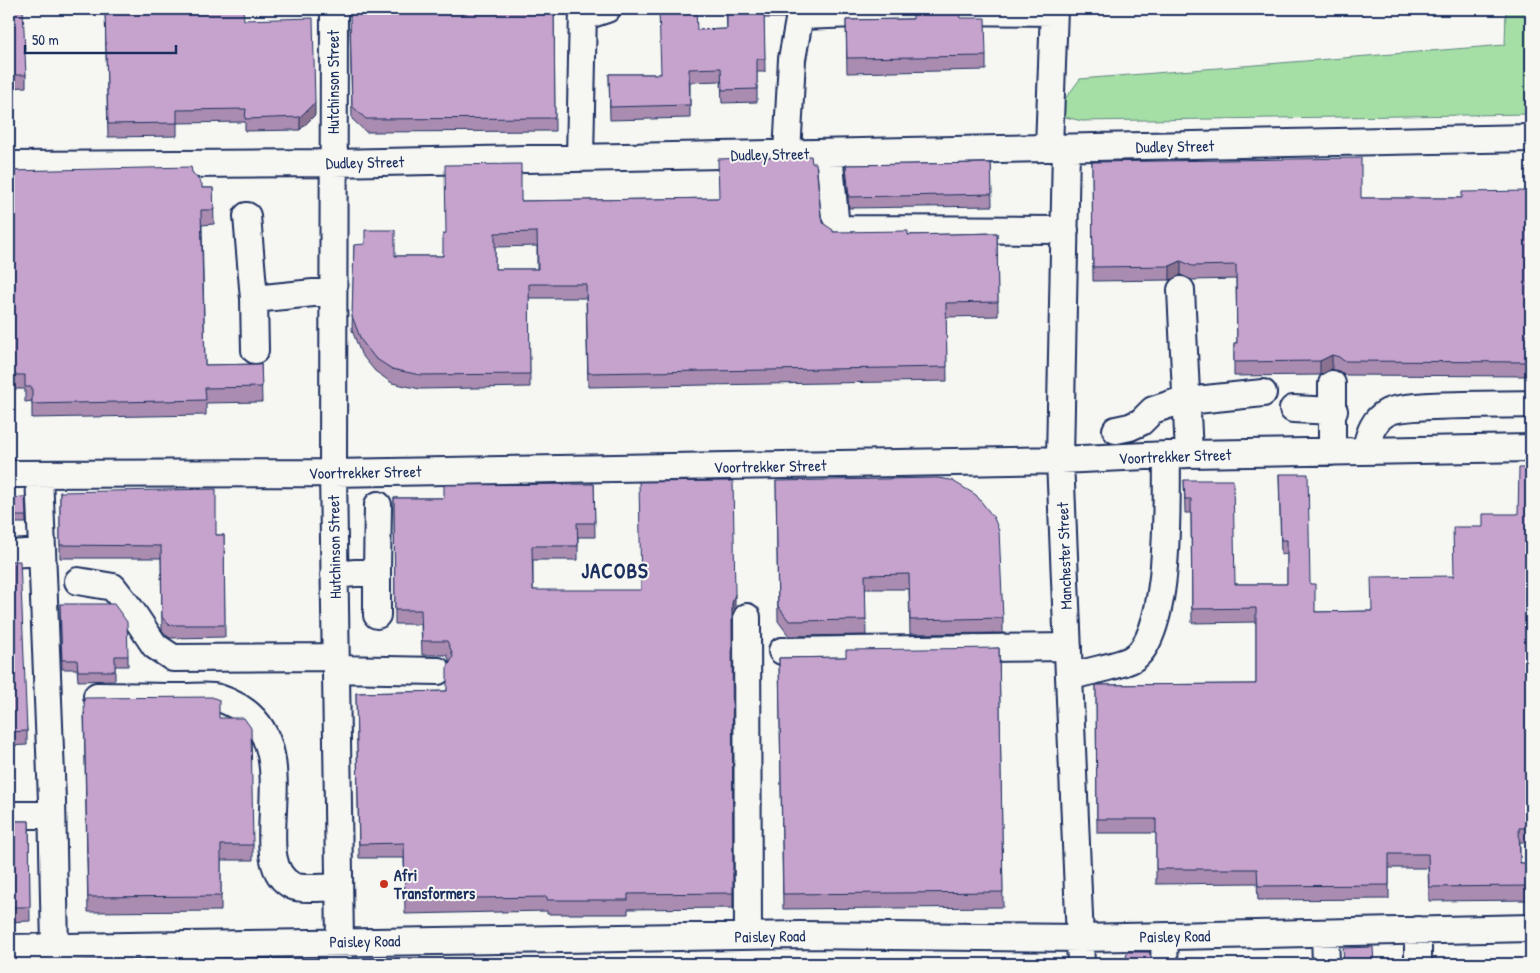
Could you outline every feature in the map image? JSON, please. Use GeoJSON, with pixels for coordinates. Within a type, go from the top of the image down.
{"type":"FeatureCollection","features":[{"type":"Feature","properties":{"kind":"street","name":"Hutchinson Street"},"geometry":{"type":"LineString","coordinates":[[334,9],[333,473],[339,953]]}},
{"type":"Feature","properties":{"kind":"street"},"geometry":{"type":"LineString","coordinates":[[580,158],[583,13],[607,9]]}},
{"type":"Feature","properties":{"kind":"street"},"geometry":{"type":"LineString","coordinates":[[787,154],[792,59],[800,12],[1054,10]]}},
{"type":"Feature","properties":{"kind":"street","name":"Manchester Street"},"geometry":{"type":"LineString","coordinates":[[1054,10],[1058,148],[1065,230],[1060,460],[1081,964]]}},
{"type":"Feature","properties":{"kind":"street","name":"Dudley Street"},"geometry":{"type":"LineString","coordinates":[[9,165],[333,163],[1531,138]]}},
{"type":"Feature","properties":{"kind":"street"},"geometry":{"type":"LineString","coordinates":[[829,153],[836,229],[1065,230]]}},
{"type":"Feature","properties":{"kind":"street"},"geometry":{"type":"LineString","coordinates":[[247,216],[254,299],[255,350]]}},
{"type":"Feature","properties":{"kind":"street"},"geometry":{"type":"LineString","coordinates":[[1069,677],[1133,659],[1147,642],[1157,616],[1186,401],[1181,290]]}},
{"type":"Feature","properties":{"kind":"street"},"geometry":{"type":"LineString","coordinates":[[254,299],[333,291]]}},
{"type":"Feature","properties":{"kind":"street"},"geometry":{"type":"LineString","coordinates":[[1332,384],[1334,411],[1332,452]]}},
{"type":"Feature","properties":{"kind":"street"},"geometry":{"type":"LineString","coordinates":[[1116,430],[1141,422],[1153,410],[1177,402],[1263,392]]}},
{"type":"Feature","properties":{"kind":"street"},"geometry":{"type":"LineString","coordinates":[[1365,451],[1371,429],[1388,412],[1410,408],[1531,404]]}},
{"type":"Feature","properties":{"kind":"street"},"geometry":{"type":"LineString","coordinates":[[1459,406],[1460,450]]}},
{"type":"Feature","properties":{"kind":"street"},"geometry":{"type":"LineString","coordinates":[[1292,410],[1334,411]]}},
{"type":"Feature","properties":{"kind":"street","name":"Voortrekker Street"},"geometry":{"type":"LineString","coordinates":[[9,474],[333,473],[1060,460],[1178,455],[1531,448]]}},
{"type":"Feature","properties":{"kind":"street"},"geometry":{"type":"LineString","coordinates":[[39,474],[52,815],[73,953]]}},
{"type":"Feature","properties":{"kind":"street"},"geometry":{"type":"LineString","coordinates":[[377,616],[378,504]]}},
{"type":"Feature","properties":{"kind":"street"},"geometry":{"type":"LineString","coordinates":[[9,554],[42,552]]}},
{"type":"Feature","properties":{"kind":"street"},"geometry":{"type":"LineString","coordinates":[[334,575],[377,571]]}},
{"type":"Feature","properties":{"kind":"street"},"geometry":{"type":"LineString","coordinates":[[78,581],[113,587],[131,610],[154,646],[173,658],[336,663],[438,671]]}},
{"type":"Feature","properties":{"kind":"street"},"geometry":{"type":"LineString","coordinates":[[747,618],[748,936]]}},
{"type":"Feature","properties":{"kind":"street"},"geometry":{"type":"LineString","coordinates":[[782,651],[1068,647]]}},
{"type":"Feature","properties":{"kind":"street"},"geometry":{"type":"LineString","coordinates":[[97,696],[217,697],[238,707],[255,720],[265,734],[273,754],[273,859],[280,877],[295,887],[339,887]]}},
{"type":"Feature","properties":{"kind":"street"},"geometry":{"type":"LineString","coordinates":[[9,815],[52,815]]}},
{"type":"Feature","properties":{"kind":"street","name":"Paisley Road"},"geometry":{"type":"LineString","coordinates":[[9,948],[73,953],[339,953],[748,936],[1081,938],[1531,928]]}},
{"type":"Feature","properties":{"kind":"street"},"geometry":{"type":"LineString","coordinates":[[1418,930],[1418,964]]}},
{"type":"Feature","properties":{"kind":"street"},"geometry":{"type":"LineString","coordinates":[[1325,933],[1326,964]]}},
{"type":"Feature","properties":{"kind":"street"},"geometry":{"type":"LineString","coordinates":[[1164,964],[1165,937]]}},
{"type":"Feature","properties":{"kind":"green space"},"geometry":{"type":"Polygon","coordinates":[[[1506,9],[1531,9],[1531,114],[1082,121],[1065,117],[1062,103],[1080,79],[1505,45],[1506,9]]]}},
{"type":"Feature","properties":{"kind":"building"},"geometry":{"type":"Polygon","coordinates":[[[9,9],[23,9],[26,75],[9,75],[9,9]]]}},
{"type":"Feature","properties":{"kind":"building"},"geometry":{"type":"Polygon","coordinates":[[[105,9],[243,9],[244,20],[313,18],[315,102],[300,117],[245,119],[246,109],[177,110],[177,123],[108,124],[105,9]]]}},
{"type":"Feature","properties":{"kind":"building"},"geometry":{"type":"Polygon","coordinates":[[[361,9],[554,9],[555,118],[366,119],[352,106],[350,14],[361,13],[361,9]]]}},
{"type":"Feature","properties":{"kind":"building"},"geometry":{"type":"Polygon","coordinates":[[[659,9],[696,9],[697,30],[727,29],[727,9],[764,9],[765,59],[757,59],[757,89],[722,90],[721,68],[689,69],[690,105],[610,107],[609,74],[661,74],[659,9]]]}},
{"type":"Feature","properties":{"kind":"building"},"geometry":{"type":"Polygon","coordinates":[[[913,12],[959,12],[960,18],[985,18],[986,56],[847,58],[846,20],[913,19],[913,12]]]}},
{"type":"Feature","properties":{"kind":"building"},"geometry":{"type":"Polygon","coordinates":[[[811,156],[812,163],[816,163],[821,217],[824,224],[833,232],[908,231],[908,235],[997,233],[998,302],[946,303],[947,367],[588,373],[586,284],[529,284],[530,374],[420,375],[392,369],[375,358],[361,340],[352,316],[354,245],[365,244],[365,230],[395,230],[395,256],[443,256],[443,234],[446,233],[445,165],[521,164],[521,201],[719,198],[718,159],[811,156]],[[537,232],[495,233],[495,269],[538,269],[537,232]]]}},
{"type":"Feature","properties":{"kind":"building"},"geometry":{"type":"Polygon","coordinates":[[[1361,158],[1361,198],[1462,198],[1462,192],[1531,191],[1531,362],[1344,361],[1332,355],[1320,361],[1234,362],[1234,343],[1237,343],[1236,265],[1192,266],[1181,261],[1170,266],[1093,267],[1092,162],[1361,158]]]}},
{"type":"Feature","properties":{"kind":"building"},"geometry":{"type":"Polygon","coordinates":[[[991,163],[992,194],[849,197],[846,165],[991,163]]]}},
{"type":"Feature","properties":{"kind":"building"},"geometry":{"type":"Polygon","coordinates":[[[191,167],[192,172],[202,184],[202,188],[213,188],[214,210],[201,210],[205,365],[261,364],[262,387],[205,388],[206,400],[32,404],[32,387],[25,387],[25,375],[9,375],[9,171],[191,167]]]}},
{"type":"Feature","properties":{"kind":"building"},"geometry":{"type":"Polygon","coordinates":[[[1519,468],[1531,468],[1531,828],[1519,828],[1520,863],[1531,863],[1531,886],[1429,887],[1428,854],[1389,854],[1389,885],[1258,886],[1257,869],[1156,869],[1156,819],[1097,819],[1096,685],[1256,684],[1256,608],[1192,609],[1191,499],[1185,499],[1184,480],[1233,480],[1235,584],[1287,584],[1287,540],[1281,540],[1279,474],[1308,474],[1310,584],[1315,584],[1315,612],[1372,611],[1371,577],[1454,576],[1453,527],[1483,527],[1483,514],[1518,514],[1519,468]]]}},
{"type":"Feature","properties":{"kind":"building"},"geometry":{"type":"Polygon","coordinates":[[[937,478],[951,480],[976,495],[994,518],[999,531],[1003,618],[910,620],[909,574],[865,575],[866,620],[789,621],[778,606],[776,481],[937,478]]]}},
{"type":"Feature","properties":{"kind":"building"},"geometry":{"type":"Polygon","coordinates":[[[733,481],[735,594],[732,603],[733,893],[628,894],[628,900],[547,900],[547,897],[405,899],[404,843],[359,844],[356,693],[447,691],[447,668],[453,657],[447,641],[422,641],[421,610],[395,610],[394,498],[444,498],[444,485],[594,484],[595,523],[577,523],[578,546],[532,546],[533,590],[641,590],[639,482],[733,481]]]}},
{"type":"Feature","properties":{"kind":"building"},"geometry":{"type":"Polygon","coordinates":[[[216,489],[216,535],[224,535],[225,625],[170,625],[166,622],[162,617],[161,546],[60,545],[60,492],[216,489]]]}},
{"type":"Feature","properties":{"kind":"building"},"geometry":{"type":"Polygon","coordinates":[[[25,497],[26,516],[9,516],[9,498],[25,497]]]}},
{"type":"Feature","properties":{"kind":"building"},"geometry":{"type":"Polygon","coordinates":[[[9,561],[20,561],[27,731],[9,732],[9,561]]]}},
{"type":"Feature","properties":{"kind":"building"},"geometry":{"type":"Polygon","coordinates":[[[60,604],[114,604],[127,622],[128,656],[115,656],[115,671],[78,671],[77,660],[62,660],[60,604]]]}},
{"type":"Feature","properties":{"kind":"building"},"geometry":{"type":"Polygon","coordinates":[[[999,648],[1003,892],[783,894],[779,658],[846,657],[846,650],[999,648]]]}},
{"type":"Feature","properties":{"kind":"building"},"geometry":{"type":"Polygon","coordinates":[[[212,697],[219,700],[219,718],[244,718],[251,728],[253,845],[221,845],[221,896],[88,897],[84,698],[212,697]]]}},
{"type":"Feature","properties":{"kind":"building"},"geometry":{"type":"Polygon","coordinates":[[[9,821],[29,821],[30,907],[9,907],[9,821]]]}},
{"type":"Feature","properties":{"kind":"building"},"geometry":{"type":"Polygon","coordinates":[[[1373,947],[1374,964],[1344,964],[1343,948],[1373,947]]]}},
{"type":"Feature","properties":{"kind":"building"},"geometry":{"type":"Polygon","coordinates":[[[1127,952],[1149,952],[1153,964],[1125,964],[1127,952]]]}},
{"type":"Feature","properties":{"kind":"place","name":"Afri Transformers"},"geometry":{"type":"Point","coordinates":[384,884]}},
{"type":"Feature","properties":{"kind":"district","name":"JACOBS"},"geometry":{"type":"Point","coordinates":[615,571]}}]}
